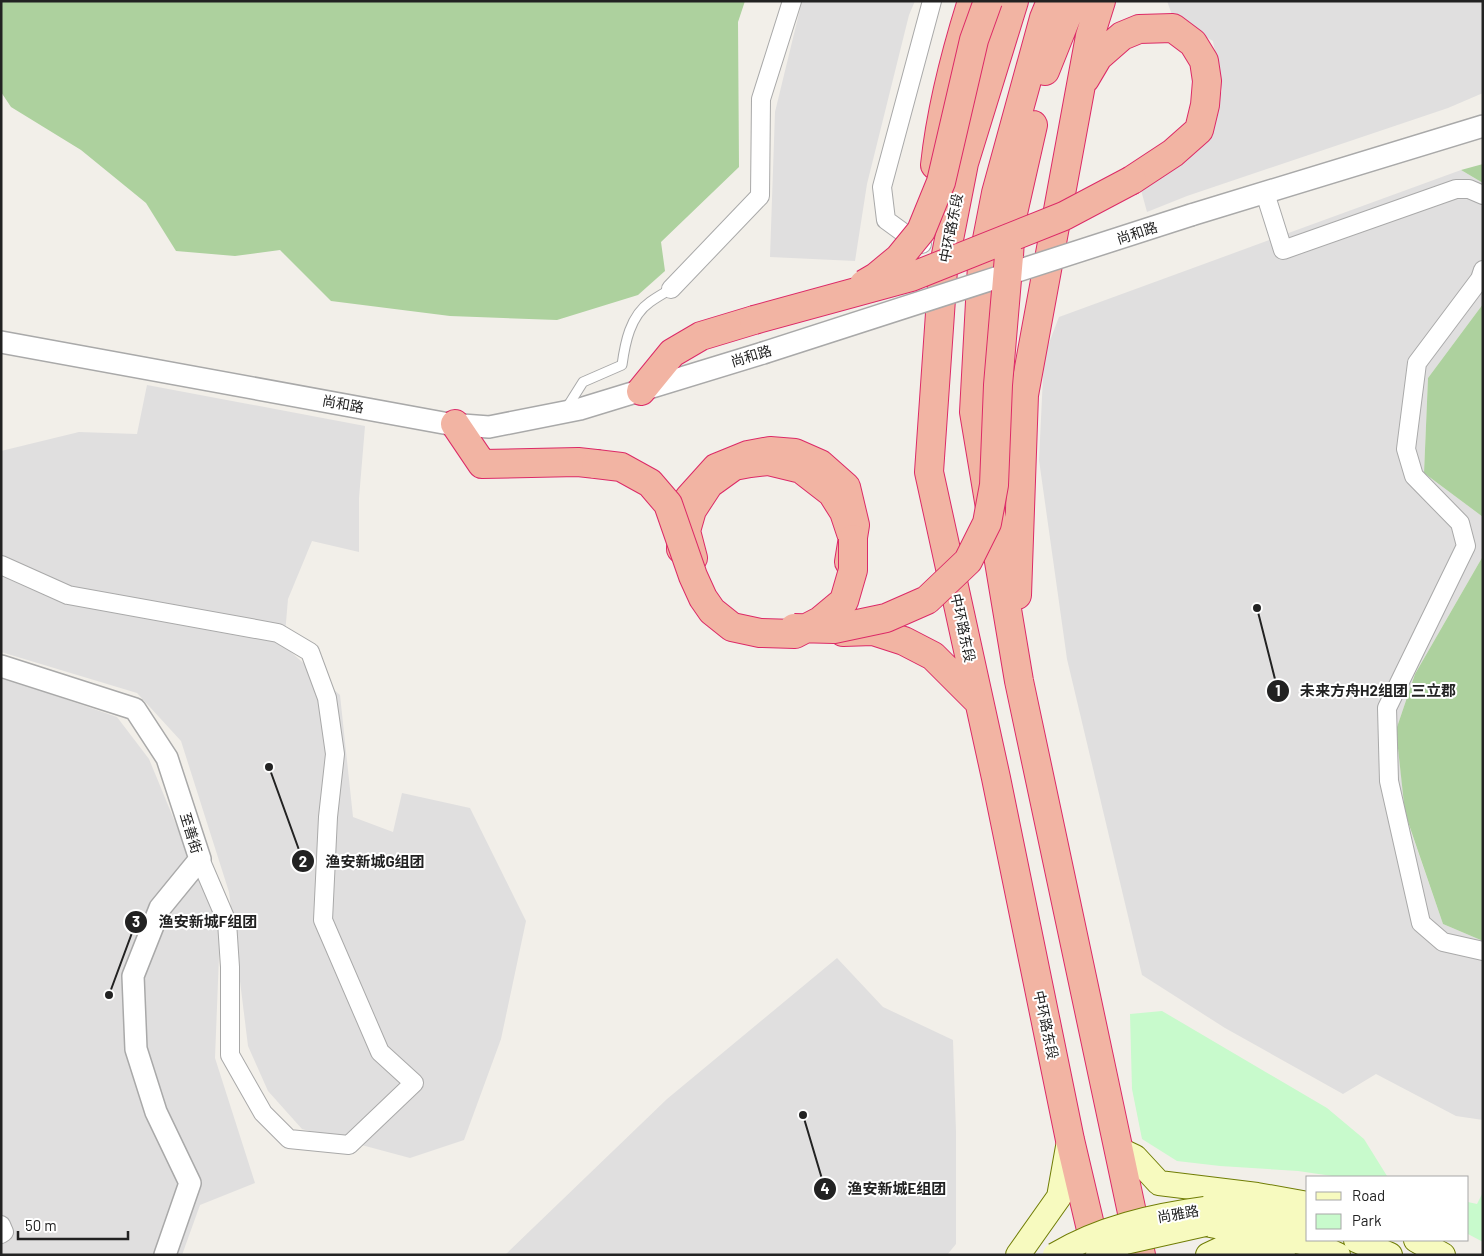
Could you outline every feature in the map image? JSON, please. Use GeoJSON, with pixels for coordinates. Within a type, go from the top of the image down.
{"type":"FeatureCollection","features":[{"type":"Feature","properties":{"kind":"highway"},"geometry":{"type":"LineString","coordinates":[[929,472],[922,378],[927,244],[940,126],[958,47],[972,1]]}},
{"type":"Feature","properties":{"kind":"highway"},"geometry":{"type":"LineString","coordinates":[[844,295],[876,277],[899,258],[921,231],[941,182],[974,40],[988,1]]}},
{"type":"Feature","properties":{"kind":"highway","name":"中环路东段"},"geometry":{"type":"LineString","coordinates":[[1014,1],[964,164],[943,270],[929,472],[996,778],[1070,1140],[1098,1255]]}},
{"type":"Feature","properties":{"kind":"highway"},"geometry":{"type":"LineString","coordinates":[[1051,1],[1044,18],[996,193],[982,265],[974,412],[1015,654],[1140,1255]]}},
{"type":"Feature","properties":{"kind":"highway"},"geometry":{"type":"LineString","coordinates":[[996,193],[1073,1]]}},
{"type":"Feature","properties":{"kind":"highway"},"geometry":{"type":"LineString","coordinates":[[1015,654],[1024,395],[1080,86],[1090,36],[1101,1]]}},
{"type":"Feature","properties":{"kind":"highway"},"geometry":{"type":"LineString","coordinates":[[641,390],[672,352],[701,336],[910,277],[1055,220],[1132,180],[1173,153],[1199,130],[1205,105],[1207,81],[1204,61],[1193,43],[1173,28],[1139,29],[1122,36],[1098,57],[1080,86]]}},
{"type":"Feature","properties":{"kind":"highway"},"geometry":{"type":"LineString","coordinates":[[455,424],[482,464],[578,462],[596,464],[621,467],[650,483],[668,504],[693,576],[712,612],[732,627],[760,633],[795,634],[820,621],[844,601],[854,570],[853,539],[844,512],[832,493],[801,469],[768,461],[750,463],[734,466],[709,484],[692,510],[686,531],[704,587],[712,600],[732,615],[758,626],[794,628],[834,629],[886,618],[927,600],[968,561],[987,523],[994,485],[998,385],[1013,213],[1030,134],[1053,52]]}},
{"type":"Feature","properties":{"kind":"highway"},"geometry":{"type":"LineString","coordinates":[[794,628],[807,624],[819,613],[841,584],[849,562],[855,525],[846,487],[820,464],[795,453],[770,451],[748,454],[716,468],[689,498],[682,520],[680,561],[689,589],[703,609],[730,631],[760,640],[841,632],[873,631],[904,641],[933,656],[978,701]]}},
{"type":"Feature","properties":{"kind":"main road"},"geometry":{"type":"LineString","coordinates":[[1018,1255],[1059,1197],[1070,1140]]}},
{"type":"Feature","properties":{"kind":"main road"},"geometry":{"type":"LineString","coordinates":[[1118,1148],[1136,1157],[1159,1183],[1257,1195],[1306,1204]]}},
{"type":"Feature","properties":{"kind":"main road","name":"尚雅路"},"geometry":{"type":"LineString","coordinates":[[1055,1255],[1112,1228],[1167,1214],[1306,1219]]}},
{"type":"Feature","properties":{"kind":"main road","name":"尚雅路"},"geometry":{"type":"LineString","coordinates":[[1098,1255],[1125,1242],[1205,1216],[1317,1245],[1338,1255]]}},
{"type":"Feature","properties":{"kind":"main road"},"geometry":{"type":"LineString","coordinates":[[1358,1241],[1390,1255]]}},
{"type":"Feature","properties":{"kind":"main road"},"geometry":{"type":"LineString","coordinates":[[1418,1241],[1443,1255]]}},
{"type":"Feature","properties":{"kind":"main road"},"geometry":{"type":"LineString","coordinates":[[1208,1255],[1223,1248],[1283,1255]]}},
{"type":"Feature","properties":{"kind":"street"},"geometry":{"type":"LineString","coordinates":[[671,289],[760,196],[761,99],[792,1]]}},
{"type":"Feature","properties":{"kind":"street"},"geometry":{"type":"LineString","coordinates":[[927,244],[919,244],[886,220],[882,187],[932,1]]}},
{"type":"Feature","properties":{"kind":"street","name":"尚和路"},"geometry":{"type":"LineString","coordinates":[[1,342],[455,424],[489,426],[580,410],[1191,215],[1483,126]]}},
{"type":"Feature","properties":{"kind":"street"},"geometry":{"type":"LineString","coordinates":[[1265,193],[1283,250],[1456,189],[1469,189],[1483,195]]}},
{"type":"Feature","properties":{"kind":"street"},"geometry":{"type":"LineString","coordinates":[[1483,270],[1480,279],[1417,363],[1406,449],[1414,476],[1460,523],[1466,546],[1388,708],[1389,781],[1421,923],[1444,942],[1483,951]]}},
{"type":"Feature","properties":{"kind":"street"},"geometry":{"type":"LineString","coordinates":[[1,565],[68,595],[278,633],[310,652],[327,698],[335,754],[328,817],[323,920],[380,1052],[414,1083],[349,1145],[289,1138],[263,1113],[230,1055],[230,966],[227,922],[200,859]]}},
{"type":"Feature","properties":{"kind":"street","name":"至善街"},"geometry":{"type":"LineString","coordinates":[[1,666],[135,709],[167,758],[200,859],[160,908],[133,976],[136,1048],[156,1112],[190,1183],[165,1255]]}},
{"type":"Feature","properties":{"kind":"street"},"geometry":{"type":"LineString","coordinates":[[1,1225],[4,1232],[1,1234]]}},
{"type":"Feature","properties":{"kind":"lane"},"geometry":{"type":"LineString","coordinates":[[563,413],[583,382],[622,366],[625,343],[635,318],[649,302],[671,289]]}},
{"type":"Feature","properties":{"kind":"shaded area"},"geometry":{"type":"Polygon","coordinates":[[[802,1],[915,1],[909,15],[867,184],[855,261],[770,257],[775,112],[802,1]]]}},
{"type":"Feature","properties":{"kind":"shaded area"},"geometry":{"type":"Polygon","coordinates":[[[1167,1],[1483,1],[1483,93],[1448,108],[1187,196],[1147,212],[1141,190],[1195,149],[1222,91],[1213,41],[1186,26],[1175,23],[1167,1]]]}},
{"type":"Feature","properties":{"kind":"shaded area"},"geometry":{"type":"Polygon","coordinates":[[[1461,170],[1483,183],[1483,304],[1428,378],[1424,473],[1483,517],[1483,556],[1415,674],[1396,730],[1406,817],[1443,924],[1483,941],[1483,1120],[1456,1116],[1376,1074],[1343,1094],[1225,1028],[1142,975],[1067,659],[1039,460],[1044,356],[1059,317],[1461,170]]]}},
{"type":"Feature","properties":{"kind":"shaded area"},"geometry":{"type":"Polygon","coordinates":[[[147,385],[365,426],[359,498],[359,552],[312,541],[288,599],[284,646],[340,695],[353,817],[393,832],[402,793],[470,808],[526,921],[501,1039],[464,1140],[410,1158],[302,1129],[268,1091],[248,1046],[229,892],[181,741],[137,693],[1,652],[1,451],[79,432],[137,434],[147,385]]]}},
{"type":"Feature","properties":{"kind":"shaded area"},"geometry":{"type":"Polygon","coordinates":[[[1,677],[117,717],[149,759],[220,931],[215,1058],[255,1183],[200,1205],[182,1255],[1,1255],[1,677]]]}},
{"type":"Feature","properties":{"kind":"shaded area"},"geometry":{"type":"Polygon","coordinates":[[[837,958],[883,1007],[953,1040],[956,1132],[956,1244],[947,1255],[505,1255],[667,1099],[837,958]]]}},
{"type":"Feature","properties":{"kind":"green space"},"geometry":{"type":"Polygon","coordinates":[[[1,1],[745,1],[738,22],[739,167],[661,242],[665,271],[638,295],[557,320],[450,316],[331,301],[280,250],[235,256],[176,251],[146,203],[81,150],[11,107],[1,92],[1,1]]]}},
{"type":"Feature","properties":{"kind":"green space"},"geometry":{"type":"Polygon","coordinates":[[[1483,164],[1483,183],[1461,170],[1483,164]]]}},
{"type":"Feature","properties":{"kind":"green space"},"geometry":{"type":"Polygon","coordinates":[[[1483,304],[1483,517],[1424,473],[1428,378],[1483,304]]]}},
{"type":"Feature","properties":{"kind":"green space"},"geometry":{"type":"Polygon","coordinates":[[[1483,556],[1483,941],[1443,924],[1405,813],[1396,730],[1415,674],[1483,556]]]}},
{"type":"Feature","properties":{"kind":"green space"},"geometry":{"type":"Polygon","coordinates":[[[1162,1011],[1327,1108],[1364,1139],[1387,1176],[1332,1176],[1298,1171],[1177,1161],[1142,1139],[1132,1089],[1130,1014],[1162,1011]]]}},
{"type":"Feature","properties":{"kind":"green space"},"geometry":{"type":"Polygon","coordinates":[[[1483,1192],[1483,1242],[1469,1235],[1469,1202],[1477,1204],[1483,1192]]]}},
{"type":"Feature","properties":{"kind":"place","name":"未来方舟H2组团 三立郡"},"geometry":{"type":"Point","coordinates":[1257,608]}},
{"type":"Feature","properties":{"kind":"place","name":"渔安新城G组团"},"geometry":{"type":"Point","coordinates":[269,767]}},
{"type":"Feature","properties":{"kind":"place","name":"渔安新城F组团"},"geometry":{"type":"Point","coordinates":[109,995]}},
{"type":"Feature","properties":{"kind":"place","name":"渔安新城E组团"},"geometry":{"type":"Point","coordinates":[803,1115]}}]}
